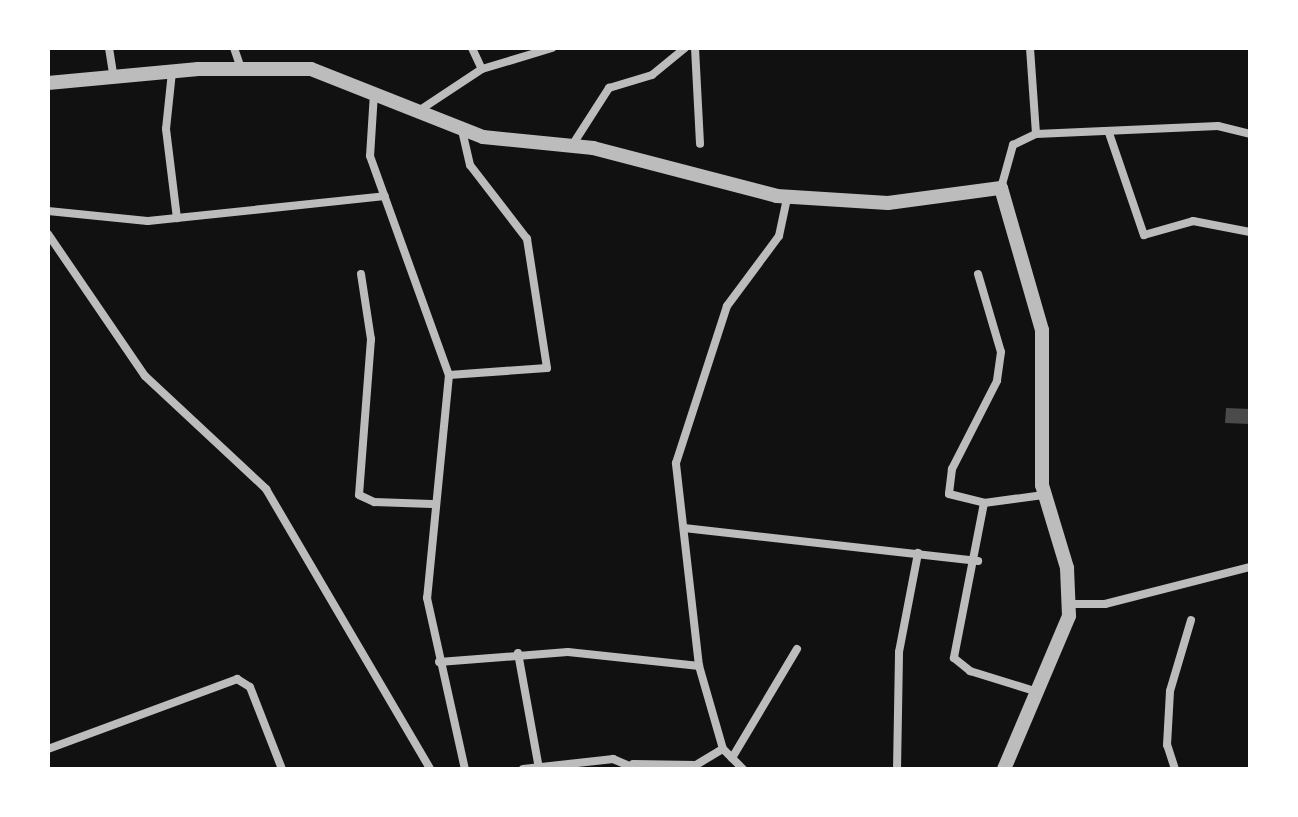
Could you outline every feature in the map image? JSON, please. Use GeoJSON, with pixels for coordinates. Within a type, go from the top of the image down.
{"type":"FeatureCollection","features":[{"type":"Feature","properties":{"kind":"street"},"geometry":{"type":"LineString","coordinates":[[109,48],[114,78]]}},
{"type":"Feature","properties":{"kind":"street"},"geometry":{"type":"LineString","coordinates":[[234,48],[241,68]]}},
{"type":"Feature","properties":{"kind":"street"},"geometry":{"type":"LineString","coordinates":[[472,48],[482,69]]}},
{"type":"Feature","properties":{"kind":"street"},"geometry":{"type":"LineString","coordinates":[[420,110],[482,69],[552,48]]}},
{"type":"Feature","properties":{"kind":"street"},"geometry":{"type":"LineString","coordinates":[[573,144],[609,88],[652,75],[685,48]]}},
{"type":"Feature","properties":{"kind":"street"},"geometry":{"type":"LineString","coordinates":[[695,48],[700,144]]}},
{"type":"Feature","properties":{"kind":"street"},"geometry":{"type":"LineString","coordinates":[[1030,48],[1036,134]]}},
{"type":"Feature","properties":{"kind":"street"},"geometry":{"type":"LineString","coordinates":[[48,83],[241,68],[311,69],[420,110],[462,131],[573,144],[787,197],[888,203],[1001,188]]}},
{"type":"Feature","properties":{"kind":"street"},"geometry":{"type":"LineString","coordinates":[[172,72],[166,129],[177,218]]}},
{"type":"Feature","properties":{"kind":"street"},"geometry":{"type":"LineString","coordinates":[[374,93],[367,142],[449,375],[432,504],[427,598],[465,769]]}},
{"type":"Feature","properties":{"kind":"street"},"geometry":{"type":"LineString","coordinates":[[1004,769],[1038,693],[1068,604],[1054,507],[1043,495],[1042,330],[1001,188],[1013,145],[1036,134],[1218,126],[1250,134]]}},
{"type":"Feature","properties":{"kind":"street"},"geometry":{"type":"LineString","coordinates":[[449,375],[547,368],[527,239],[470,165],[462,131]]}},
{"type":"Feature","properties":{"kind":"street"},"geometry":{"type":"LineString","coordinates":[[1109,133],[1144,235],[1193,221],[1250,232]]}},
{"type":"Feature","properties":{"kind":"street"},"geometry":{"type":"LineString","coordinates":[[48,211],[177,218],[385,196]]}},
{"type":"Feature","properties":{"kind":"street"},"geometry":{"type":"LineString","coordinates":[[743,769],[723,749],[699,666],[684,528],[676,488],[682,431],[727,306],[779,236],[787,197]]}},
{"type":"Feature","properties":{"kind":"street"},"geometry":{"type":"LineString","coordinates":[[48,234],[145,376],[266,489],[430,769]]}},
{"type":"Feature","properties":{"kind":"street"},"geometry":{"type":"LineString","coordinates":[[361,274],[371,339],[359,495],[432,504]]}},
{"type":"Feature","properties":{"kind":"street"},"geometry":{"type":"LineString","coordinates":[[978,274],[998,328],[997,381],[947,485],[958,499],[984,503],[1043,495]]}},
{"type":"Feature","properties":{"kind":"street"},"geometry":{"type":"LineString","coordinates":[[984,503],[978,561],[954,658],[970,671],[1038,693]]}},
{"type":"Feature","properties":{"kind":"street"},"geometry":{"type":"LineString","coordinates":[[684,528],[978,561]]}},
{"type":"Feature","properties":{"kind":"street"},"geometry":{"type":"LineString","coordinates":[[897,769],[899,652],[918,553]]}},
{"type":"Feature","properties":{"kind":"street"},"geometry":{"type":"LineString","coordinates":[[1068,604],[1105,604],[1250,567]]}},
{"type":"Feature","properties":{"kind":"street"},"geometry":{"type":"LineString","coordinates":[[1175,769],[1167,745],[1170,691],[1191,620]]}},
{"type":"Feature","properties":{"kind":"street"},"geometry":{"type":"LineString","coordinates":[[732,758],[797,649]]}},
{"type":"Feature","properties":{"kind":"street"},"geometry":{"type":"LineString","coordinates":[[439,662],[518,653],[699,666]]}},
{"type":"Feature","properties":{"kind":"street"},"geometry":{"type":"LineString","coordinates":[[518,653],[539,767]]}},
{"type":"Feature","properties":{"kind":"street"},"geometry":{"type":"LineString","coordinates":[[48,749],[237,679],[250,687],[282,769]]}},
{"type":"Feature","properties":{"kind":"street"},"geometry":{"type":"LineString","coordinates":[[523,769],[613,759],[634,767],[696,765],[723,749]]}},
{"type":"Feature","properties":{"kind":"building"},"geometry":{"type":"Polygon","coordinates":[[[1226,408],[1250,409],[1250,424],[1225,423],[1226,408]]]}}]}
